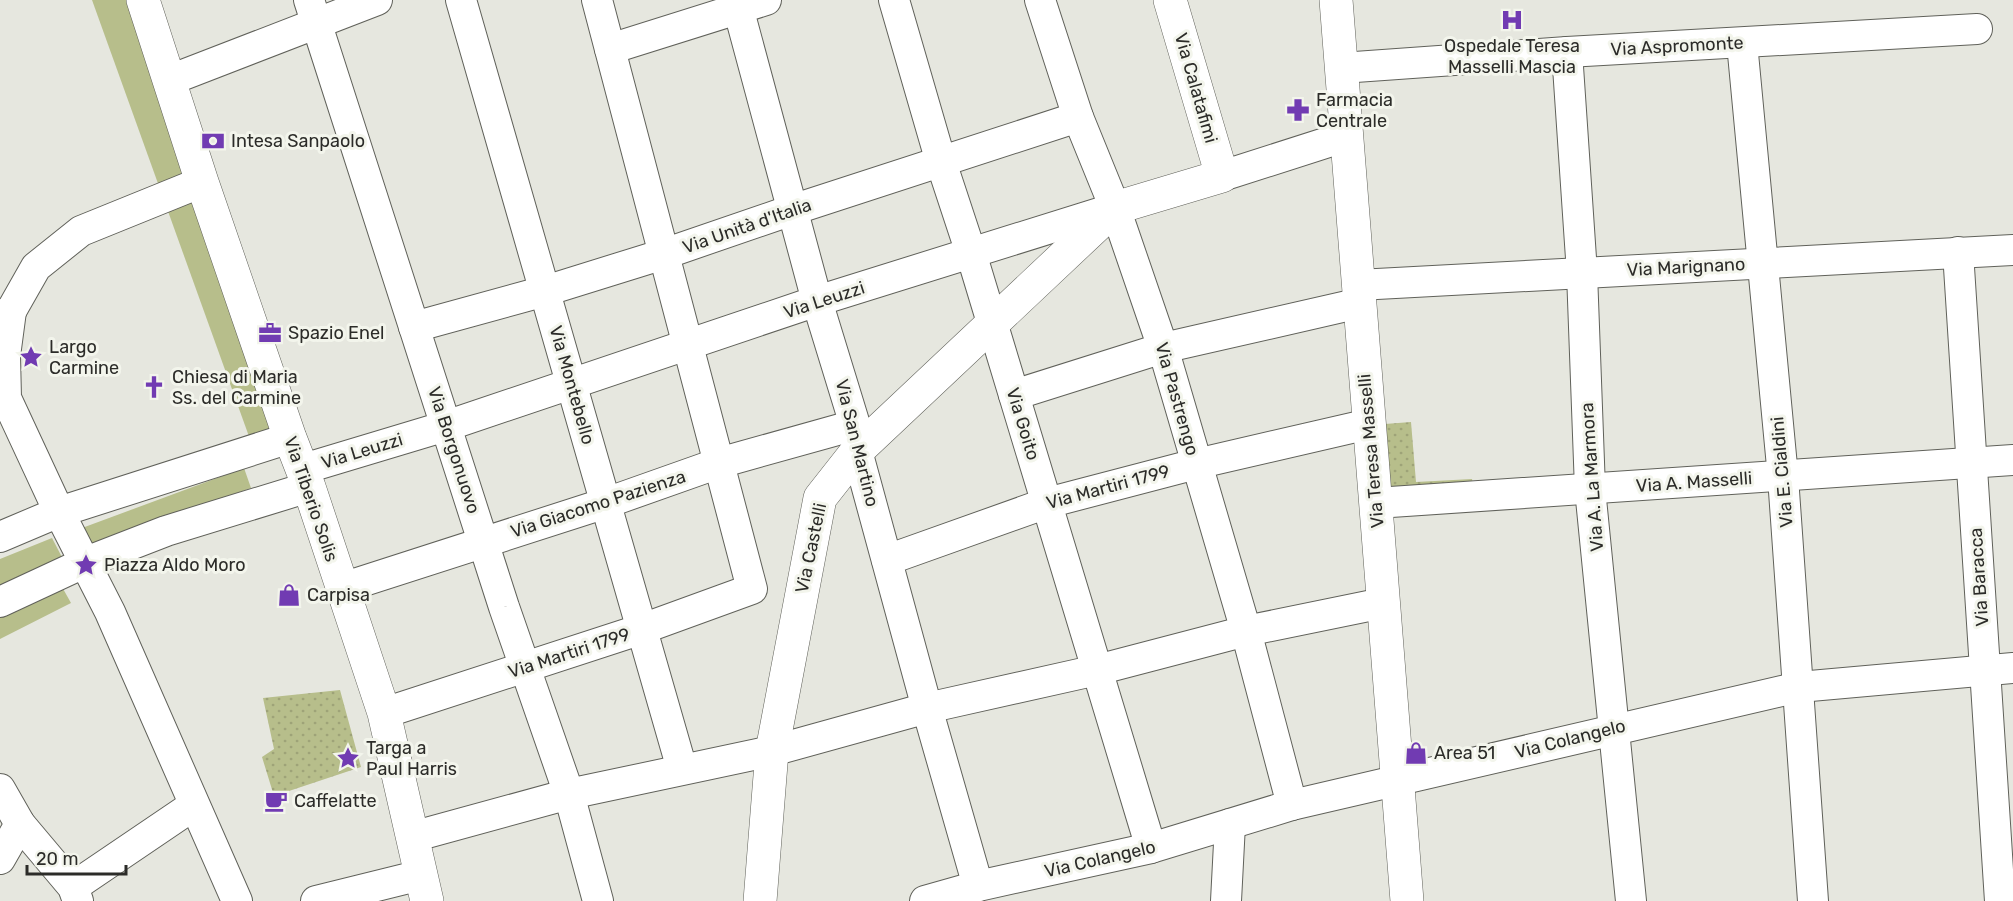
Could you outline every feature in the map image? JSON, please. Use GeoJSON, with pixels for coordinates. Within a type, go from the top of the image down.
{"type":"FeatureCollection","features":[{"type":"Feature","properties":{"kind":"street","name":"Via Tiberio Solis"},"geometry":{"type":"LineString","coordinates":[[143,0],[202,182],[290,438],[306,478],[384,713],[424,888]]}},
{"type":"Feature","properties":{"kind":"street"},"geometry":{"type":"LineString","coordinates":[[170,80],[313,11],[376,0]]}},
{"type":"Feature","properties":{"kind":"street","name":"Via Montebello"},"geometry":{"type":"LineString","coordinates":[[462,0],[682,769]]}},
{"type":"Feature","properties":{"kind":"street"},"geometry":{"type":"LineString","coordinates":[[597,0],[719,463]]}},
{"type":"Feature","properties":{"kind":"street","name":"Via Goito"},"geometry":{"type":"LineString","coordinates":[[894,0],[941,162],[971,253],[1151,848]]}},
{"type":"Feature","properties":{"kind":"street","name":"Via Pastrengo"},"geometry":{"type":"LineString","coordinates":[[1040,0],[1078,117],[1115,208],[1163,348],[1246,631],[1292,805]]}},
{"type":"Feature","properties":{"kind":"street","name":"Via Calatafimi"},"geometry":{"type":"LineString","coordinates":[[1170,0],[1222,176]]}},
{"type":"Feature","properties":{"kind":"street","name":"Via Teresa Masselli"},"geometry":{"type":"LineString","coordinates":[[1336,0],[1407,901]]}},
{"type":"Feature","properties":{"kind":"street"},"geometry":{"type":"LineString","coordinates":[[610,49],[747,3]]}},
{"type":"Feature","properties":{"kind":"street","name":"Via San Martino"},"geometry":{"type":"LineString","coordinates":[[747,3],[792,210],[856,438],[927,708],[978,886]]}},
{"type":"Feature","properties":{"kind":"street","name":"Via Borgonuovo"},"geometry":{"type":"LineString","coordinates":[[313,11],[483,542],[569,794],[598,901]]}},
{"type":"Feature","properties":{"kind":"street","name":"Via Aspromonte"},"geometry":{"type":"LineString","coordinates":[[1341,68],[1567,52],[1977,29]]}},
{"type":"Feature","properties":{"kind":"street","name":"Via E. Cialdini"},"geometry":{"type":"LineString","coordinates":[[1742,43],[1783,477],[1813,901]]}},
{"type":"Feature","properties":{"kind":"street","name":"Via A. La Marmora"},"geometry":{"type":"LineString","coordinates":[[1567,52],[1582,273],[1590,489],[1631,901]]}},
{"type":"Feature","properties":{"kind":"street","name":"Via Unità d'Italia"},"geometry":{"type":"LineString","coordinates":[[414,327],[545,291],[664,254],[1078,117]]}},
{"type":"Feature","properties":{"kind":"street","name":"Via Leuzzi"},"geometry":{"type":"LineString","coordinates":[[306,478],[446,426],[817,301],[1347,136]]}},
{"type":"Feature","properties":{"kind":"street"},"geometry":{"type":"LineString","coordinates":[[202,182],[81,231],[36,267],[6,314],[4,356],[6,398],[59,512],[110,612],[237,901]]}},
{"type":"Feature","properties":{"kind":"street","name":"Via Castelli"},"geometry":{"type":"LineString","coordinates":[[760,901],[772,751],[820,498],[856,438],[993,325],[1115,208]]}},
{"type":"Feature","properties":{"kind":"street","name":"Via Marignano"},"geometry":{"type":"LineString","coordinates":[[1359,294],[1582,273],[2013,250]]}},
{"type":"Feature","properties":{"kind":"street","name":"Via Baracca"},"geometry":{"type":"LineString","coordinates":[[1958,252],[1972,464],[1999,669],[2000,901]]}},
{"type":"Feature","properties":{"kind":"street"},"geometry":{"type":"LineString","coordinates":[[1014,395],[1163,348],[1359,294]]}},
{"type":"Feature","properties":{"kind":"street","name":"Via Martiri 1799"},"geometry":{"type":"LineString","coordinates":[[887,560],[1047,503],[1196,464],[1369,424]]}},
{"type":"Feature","properties":{"kind":"street"},"geometry":{"type":"LineString","coordinates":[[0,537],[59,512],[290,438]]}},
{"type":"Feature","properties":{"kind":"street","name":"Via Giacomo Pazienza"},"geometry":{"type":"LineString","coordinates":[[342,588],[606,503],[719,463],[856,438]]}},
{"type":"Feature","properties":{"kind":"street","name":"Via A. Masselli"},"geometry":{"type":"LineString","coordinates":[[1376,503],[2013,460]]}},
{"type":"Feature","properties":{"kind":"street","name":"Via Martiri 1799"},"geometry":{"type":"LineString","coordinates":[[384,713],[642,629],[752,589],[719,463]]}},
{"type":"Feature","properties":{"kind":"street"},"geometry":{"type":"LineString","coordinates":[[0,602],[86,562],[306,478]]}},
{"type":"Feature","properties":{"kind":"street"},"geometry":{"type":"LineString","coordinates":[[412,837],[569,794],[772,751],[927,708],[1097,670],[1246,631],[1383,603]]}},
{"type":"Feature","properties":{"kind":"street","name":"Via Colangelo"},"geometry":{"type":"LineString","coordinates":[[925,901],[978,886],[1151,848],[1292,805],[1799,687],[1999,669]]}},
{"type":"Feature","properties":{"kind":"street"},"geometry":{"type":"LineString","coordinates":[[0,789],[20,824],[75,894],[194,805]]}},
{"type":"Feature","properties":{"kind":"street"},"geometry":{"type":"LineString","coordinates":[[0,859],[20,824]]}},
{"type":"Feature","properties":{"kind":"street"},"geometry":{"type":"LineString","coordinates":[[1226,901],[1230,824]]}},
{"type":"Feature","properties":{"kind":"street"},"geometry":{"type":"LineString","coordinates":[[316,901],[424,888]]}},
{"type":"Feature","properties":{"kind":"green space"},"geometry":{"type":"Polygon","coordinates":[[[92,0],[129,0],[280,432],[251,442],[92,0]]]}},
{"type":"Feature","properties":{"kind":"green space"},"geometry":{"type":"Polygon","coordinates":[[[1411,422],[1416,482],[1472,479],[1475,493],[1390,498],[1385,424],[1411,422]]]}},
{"type":"Feature","properties":{"kind":"green space"},"geometry":{"type":"Polygon","coordinates":[[[244,468],[251,488],[145,526],[92,552],[82,528],[244,468]]]}},
{"type":"Feature","properties":{"kind":"green space"},"geometry":{"type":"Polygon","coordinates":[[[52,538],[65,563],[52,569],[71,603],[0,639],[0,559],[52,538]]]}},
{"type":"Feature","properties":{"kind":"green space"},"geometry":{"type":"Polygon","coordinates":[[[340,690],[361,767],[274,796],[262,757],[274,749],[263,698],[340,690]]]}},
{"type":"Feature","properties":{"kind":"place","name":"Ospedale Teresa Masselli Mascia"},"geometry":{"type":"Point","coordinates":[1512,20]}},
{"type":"Feature","properties":{"kind":"place","name":"Farmacia Centrale"},"geometry":{"type":"Point","coordinates":[1298,110]}},
{"type":"Feature","properties":{"kind":"place","name":"Intesa Sanpaolo"},"geometry":{"type":"Point","coordinates":[213,141]}},
{"type":"Feature","properties":{"kind":"place","name":"Spazio Enel"},"geometry":{"type":"Point","coordinates":[270,333]}},
{"type":"Feature","properties":{"kind":"place","name":"Largo Carmine"},"geometry":{"type":"Point","coordinates":[31,357]}},
{"type":"Feature","properties":{"kind":"place","name":"Chiesa di Maria Ss. del Carmine"},"geometry":{"type":"Point","coordinates":[154,387]}},
{"type":"Feature","properties":{"kind":"place","name":"Piazza Aldo Moro"},"geometry":{"type":"Point","coordinates":[86,565]}},
{"type":"Feature","properties":{"kind":"place","name":"Carpisa"},"geometry":{"type":"Point","coordinates":[289,595]}},
{"type":"Feature","properties":{"kind":"place","name":"Area 51"},"geometry":{"type":"Point","coordinates":[1416,753]}},
{"type":"Feature","properties":{"kind":"place","name":"Targa a Paul Harris"},"geometry":{"type":"Point","coordinates":[348,758]}},
{"type":"Feature","properties":{"kind":"place","name":"Caffelatte"},"geometry":{"type":"Point","coordinates":[276,801]}}]}
